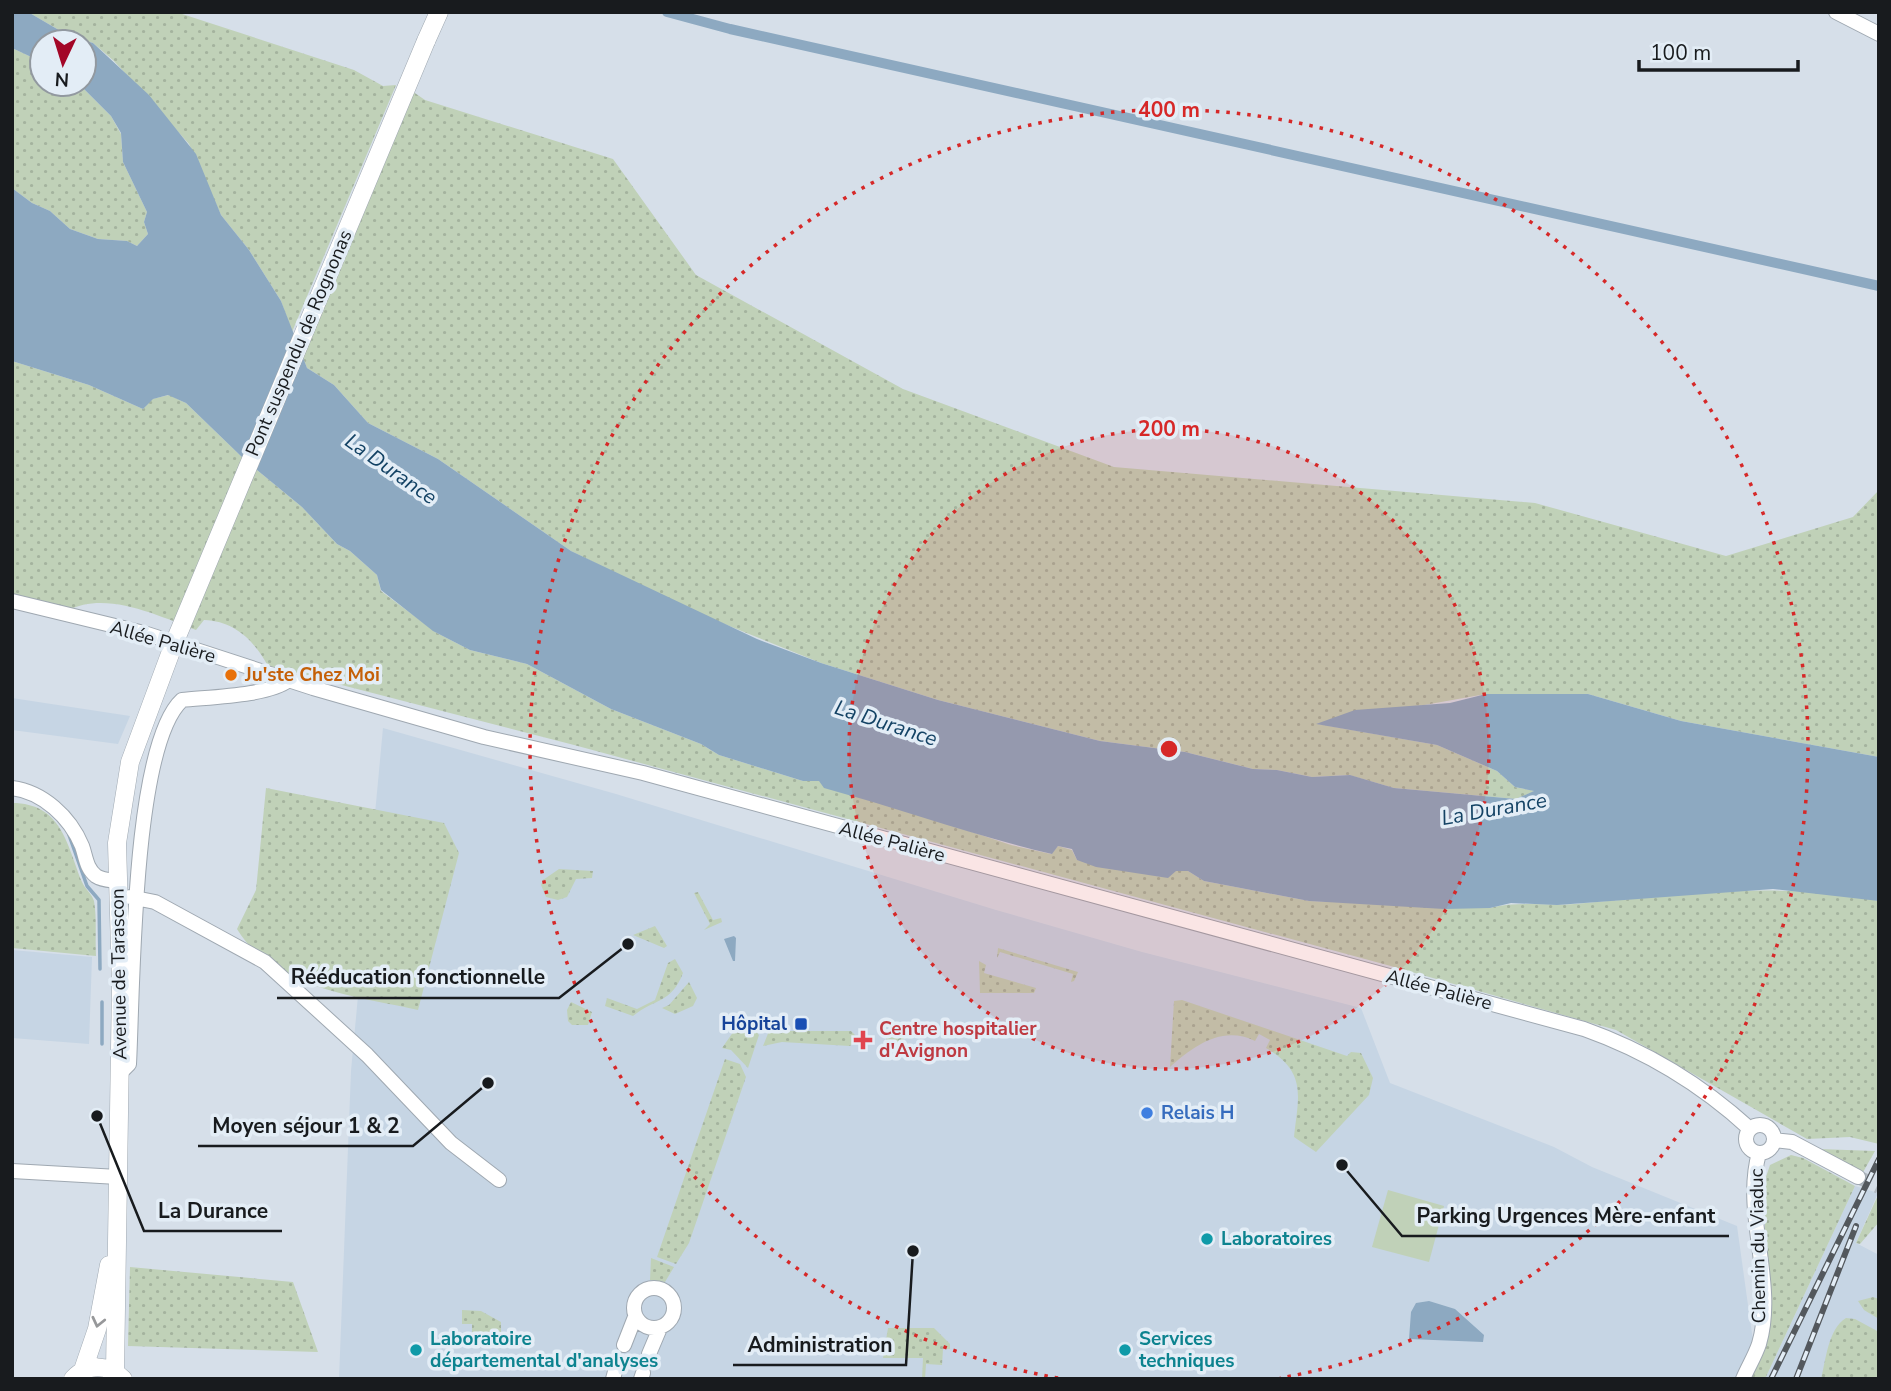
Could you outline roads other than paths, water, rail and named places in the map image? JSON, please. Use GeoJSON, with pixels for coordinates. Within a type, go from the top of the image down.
{"type":"FeatureCollection","features":[{"type":"Feature","properties":{"kind":"main road","name":"Pont suspendu de Rognonas"},"geometry":{"type":"LineString","coordinates":[[143,720],[439,12]]}},
{"type":"Feature","properties":{"kind":"main road","name":"Avenue de Tarascon"},"geometry":{"type":"LineString","coordinates":[[119,1375],[116,1231],[120,1073],[117,888],[121,806],[143,720]]}},
{"type":"Feature","properties":{"kind":"main road","name":"Avenue de Tarascon"},"geometry":{"type":"LineString","coordinates":[[78,1375],[97,1329],[116,1231]]}},
{"type":"Feature","properties":{"kind":"main road"},"geometry":{"type":"LineString","coordinates":[[78,1375],[94,1367],[119,1375]]}},
{"type":"Feature","properties":{"kind":"street"},"geometry":{"type":"LineString","coordinates":[[1836,12],[1879,34]]}},
{"type":"Feature","properties":{"kind":"street","name":"Allée Palière"},"geometry":{"type":"LineString","coordinates":[[12,601],[144,633],[289,680],[484,737],[643,773],[1584,1029],[1618,1042],[1686,1078],[1750,1129]]}},
{"type":"Feature","properties":{"kind":"street"},"geometry":{"type":"LineString","coordinates":[[120,1073],[128,1064],[142,823],[168,718],[182,700],[282,685],[289,680]]}},
{"type":"Feature","properties":{"kind":"street"},"geometry":{"type":"LineString","coordinates":[[12,788],[36,793],[46,800],[74,832],[89,869],[98,878],[137,898],[155,902],[265,962],[367,1055],[452,1143],[499,1180]]}},
{"type":"Feature","properties":{"kind":"street"},"geometry":{"type":"LineString","coordinates":[[1750,1129],[1764,1125],[1773,1133],[1774,1140],[1792,1142],[1858,1177]]}},
{"type":"Feature","properties":{"kind":"street","name":"Chemin du Viaduc"},"geometry":{"type":"LineString","coordinates":[[1750,1129],[1746,1141],[1750,1149],[1759,1153],[1769,1150],[1774,1140]]}},
{"type":"Feature","properties":{"kind":"street","name":"Chemin du Viaduc"},"geometry":{"type":"LineString","coordinates":[[1743,1379],[1759,1342],[1763,1290],[1754,1179],[1759,1153]]}},
{"type":"Feature","properties":{"kind":"street"},"geometry":{"type":"LineString","coordinates":[[12,1171],[118,1177]]}},
{"type":"Feature","properties":{"kind":"street"},"geometry":{"type":"LineString","coordinates":[[624,1345],[635,1317],[633,1306],[639,1293],[659,1288],[671,1297],[674,1305],[671,1320],[660,1328],[649,1354]]}},
{"type":"Feature","properties":{"kind":"street"},"geometry":{"type":"LineString","coordinates":[[635,1317],[646,1327],[660,1328]]}},
{"type":"Feature","properties":{"kind":"water","name":"La Durance"},"geometry":{"type":"Polygon","coordinates":[[[12,12],[28,12],[55,28],[28,28],[28,55],[12,48],[12,12]]]}},
{"type":"Feature","properties":{"kind":"water","name":"La Durance"},"geometry":{"type":"Polygon","coordinates":[[[98,48],[149,95],[196,154],[221,215],[249,250],[281,301],[307,368],[334,385],[368,423],[438,459],[571,551],[757,639],[821,663],[938,700],[1100,741],[1185,752],[1253,769],[1277,770],[1312,777],[1350,775],[1394,788],[1516,799],[1534,791],[1515,787],[1497,771],[1437,745],[1316,724],[1355,710],[1450,703],[1486,694],[1588,694],[1681,721],[1879,757],[1879,901],[1773,889],[1557,905],[1511,903],[1490,908],[1444,909],[1309,901],[1204,881],[1188,871],[1176,871],[1168,878],[1096,867],[1077,860],[1072,849],[1058,846],[1052,854],[1023,847],[824,788],[819,781],[803,781],[719,755],[701,744],[611,709],[527,664],[470,650],[433,631],[381,590],[377,575],[350,551],[337,544],[302,507],[245,460],[186,403],[168,395],[153,399],[143,409],[89,385],[12,361],[12,188],[32,203],[50,211],[70,229],[98,239],[127,241],[137,246],[148,234],[144,222],[147,212],[123,162],[121,133],[111,116],[93,98],[98,98],[98,48]]]}},
{"type":"Feature","properties":{"kind":"water"},"geometry":{"type":"Polygon","coordinates":[[[734,936],[736,938],[733,961],[724,939],[734,936]]]}},
{"type":"Feature","properties":{"kind":"water"},"geometry":{"type":"Polygon","coordinates":[[[1429,1301],[1455,1309],[1484,1335],[1483,1342],[1409,1339],[1411,1312],[1416,1303],[1429,1301]]]}},
{"type":"Feature","properties":{"kind":"waterway"},"geometry":{"type":"LineString","coordinates":[[667,12],[730,29],[1879,286]]}},
{"type":"Feature","properties":{"kind":"waterway"},"geometry":{"type":"LineString","coordinates":[[69,835],[87,886],[99,900],[100,969]]}},
{"type":"Feature","properties":{"kind":"waterway"},"geometry":{"type":"LineString","coordinates":[[102,1002],[102,1044]]}},
{"type":"Feature","properties":{"kind":"tunnel"},"geometry":{"type":"LineString","coordinates":[[1858,1177],[1879,1187]]}},
{"type":"Feature","properties":{"kind":"railway"},"geometry":{"type":"LineString","coordinates":[[1771,1379],[1879,1159]]}},
{"type":"Feature","properties":{"kind":"railway"},"geometry":{"type":"LineString","coordinates":[[1796,1379],[1856,1226]]}},
{"type":"Feature","properties":{"kind":"place","name":"Ju'ste Chez Moi"},"geometry":{"type":"Point","coordinates":[231,675]}},
{"type":"Feature","properties":{"kind":"place","name":"Rééducation fonctionnelle"},"geometry":{"type":"Point","coordinates":[628,944]}},
{"type":"Feature","properties":{"kind":"place","name":"Hôpital"},"geometry":{"type":"Point","coordinates":[801,1024]}},
{"type":"Feature","properties":{"kind":"place","name":"Centre hospitalier d'Avignon"},"geometry":{"type":"Point","coordinates":[863,1040]}},
{"type":"Feature","properties":{"kind":"place","name":"Moyen séjour 1 & 2"},"geometry":{"type":"Point","coordinates":[488,1083]}},
{"type":"Feature","properties":{"kind":"place","name":"Relais H"},"geometry":{"type":"Point","coordinates":[1147,1113]}},
{"type":"Feature","properties":{"kind":"place","name":"La Durance"},"geometry":{"type":"Point","coordinates":[97,1116]}},
{"type":"Feature","properties":{"kind":"place","name":"Parking Urgences Mère-enfant"},"geometry":{"type":"Point","coordinates":[1342,1165]}},
{"type":"Feature","properties":{"kind":"place","name":"Laboratoires"},"geometry":{"type":"Point","coordinates":[1207,1239]}},
{"type":"Feature","properties":{"kind":"place","name":"Administration"},"geometry":{"type":"Point","coordinates":[913,1251]}},
{"type":"Feature","properties":{"kind":"place","name":"Laboratoire départemental d'analyses"},"geometry":{"type":"Point","coordinates":[416,1350]}},
{"type":"Feature","properties":{"kind":"place","name":"Services techniques"},"geometry":{"type":"Point","coordinates":[1125,1350]}}]}
